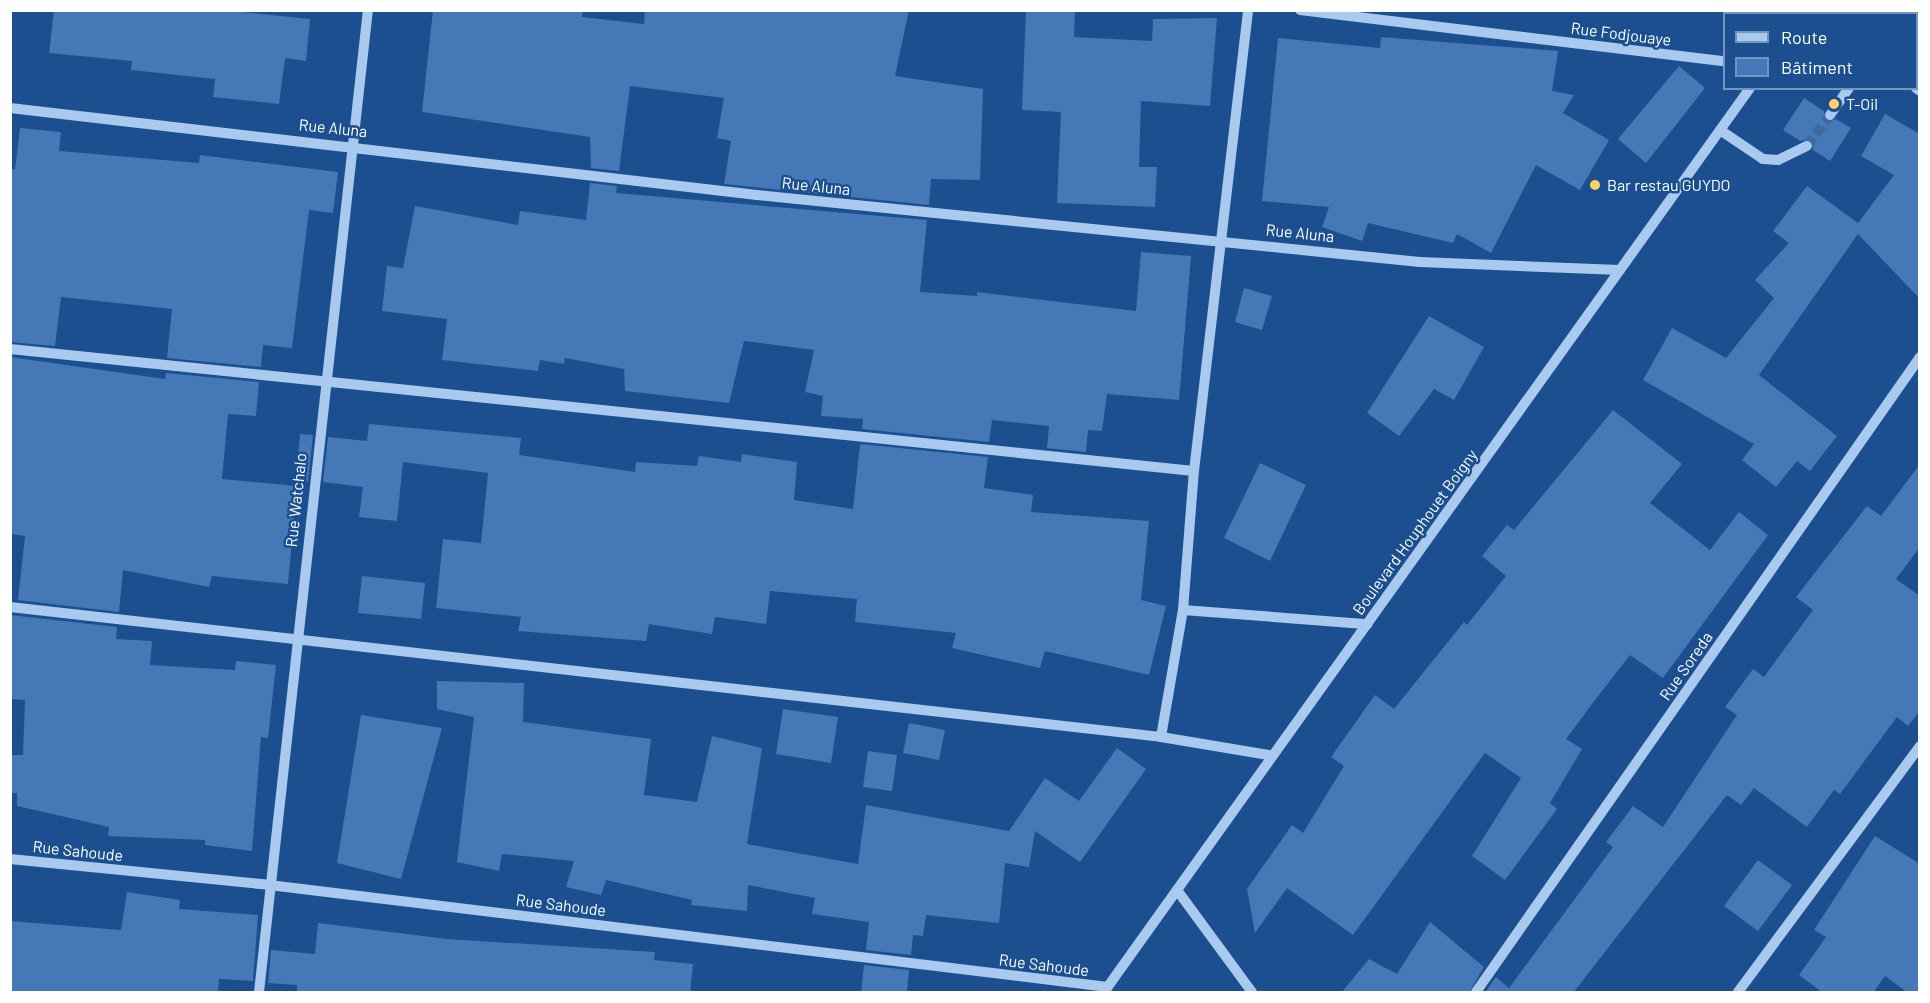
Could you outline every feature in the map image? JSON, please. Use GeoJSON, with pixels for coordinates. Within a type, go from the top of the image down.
{"type":"FeatureCollection","features":[{"type":"Feature","properties":{"kind":"street","name":"Rue Watchalo"},"geometry":{"type":"LineString","coordinates":[[259,993],[296,641],[368,10]]}},
{"type":"Feature","properties":{"kind":"street"},"geometry":{"type":"LineString","coordinates":[[1161,737],[1184,610],[1194,471],[1224,240],[1248,10]]}},
{"type":"Feature","properties":{"kind":"street","name":"Rue Fodjouaye"},"geometry":{"type":"LineString","coordinates":[[1300,10],[1723,62]]}},
{"type":"Feature","properties":{"kind":"street","name":"Boulevard Houphouet Boigny"},"geometry":{"type":"LineString","coordinates":[[1106,990],[1269,755],[1367,624],[1749,90]]}},
{"type":"Feature","properties":{"kind":"street"},"geometry":{"type":"LineString","coordinates":[[1830,115],[1847,90]]}},
{"type":"Feature","properties":{"kind":"street","name":"Rue Aluna"},"geometry":{"type":"LineString","coordinates":[[10,108],[354,146],[757,195],[1224,240],[1420,262],[1620,270]]}},
{"type":"Feature","properties":{"kind":"street"},"geometry":{"type":"LineString","coordinates":[[1720,130],[1763,159],[1778,160],[1807,146]]}},
{"type":"Feature","properties":{"kind":"street"},"geometry":{"type":"LineString","coordinates":[[10,349],[1194,471]]}},
{"type":"Feature","properties":{"kind":"street","name":"Rue Soreda"},"geometry":{"type":"LineString","coordinates":[[1476,993],[1920,357]]}},
{"type":"Feature","properties":{"kind":"street"},"geometry":{"type":"LineString","coordinates":[[10,607],[1161,737],[1269,755]]}},
{"type":"Feature","properties":{"kind":"street"},"geometry":{"type":"LineString","coordinates":[[1184,610],[1367,624]]}},
{"type":"Feature","properties":{"kind":"street"},"geometry":{"type":"LineString","coordinates":[[1738,993],[1920,746]]}},
{"type":"Feature","properties":{"kind":"street","name":"Rue Sahoude"},"geometry":{"type":"LineString","coordinates":[[10,859],[269,885],[1106,990]]}},
{"type":"Feature","properties":{"kind":"street"},"geometry":{"type":"LineString","coordinates":[[1177,890],[1252,993]]}},
{"type":"Feature","properties":{"kind":"building"},"geometry":{"type":"Polygon","coordinates":[[[54,10],[232,11],[310,19],[306,61],[285,58],[279,104],[213,97],[215,79],[131,70],[132,61],[49,53],[54,10]]]}},
{"type":"Feature","properties":{"kind":"building"},"geometry":{"type":"Polygon","coordinates":[[[433,10],[583,10],[582,17],[644,24],[645,10],[909,10],[895,76],[983,89],[980,180],[931,179],[929,205],[724,184],[731,141],[717,138],[724,98],[630,86],[619,171],[591,168],[590,137],[422,112],[433,10]]]}},
{"type":"Feature","properties":{"kind":"building"},"geometry":{"type":"Polygon","coordinates":[[[1026,10],[1075,10],[1074,37],[1152,41],[1153,19],[1217,18],[1210,106],[1141,101],[1139,167],[1157,167],[1155,207],[1057,203],[1061,112],[1022,110],[1026,10]]]}},
{"type":"Feature","properties":{"kind":"building"},"geometry":{"type":"Polygon","coordinates":[[[1381,37],[1558,51],[1552,91],[1574,95],[1563,113],[1609,140],[1580,190],[1536,165],[1491,253],[1457,234],[1453,243],[1368,223],[1362,241],[1322,227],[1329,207],[1262,201],[1278,38],[1380,48],[1381,37]]]}},
{"type":"Feature","properties":{"kind":"building"},"geometry":{"type":"Polygon","coordinates":[[[1679,66],[1705,88],[1646,163],[1618,139],[1679,66]]]}},
{"type":"Feature","properties":{"kind":"building"},"geometry":{"type":"Polygon","coordinates":[[[1804,98],[1824,111],[1826,121],[1836,119],[1851,128],[1830,161],[1813,150],[1811,140],[1800,141],[1783,130],[1804,98]]]}},
{"type":"Feature","properties":{"kind":"building"},"geometry":{"type":"Polygon","coordinates":[[[1885,114],[1920,134],[1920,299],[1858,234],[1759,375],[1837,436],[1810,471],[1797,461],[1776,487],[1742,460],[1754,444],[1643,380],[1672,328],[1726,358],[1774,298],[1755,280],[1789,243],[1773,231],[1807,186],[1858,223],[1894,175],[1861,156],[1885,114]]]}},
{"type":"Feature","properties":{"kind":"building"},"geometry":{"type":"Polygon","coordinates":[[[20,128],[61,132],[59,151],[199,163],[200,155],[338,172],[333,213],[309,210],[292,348],[263,345],[261,367],[167,358],[172,309],[61,297],[55,346],[10,342],[10,169],[15,169],[20,128]]]}},
{"type":"Feature","properties":{"kind":"building"},"geometry":{"type":"Polygon","coordinates":[[[590,183],[617,186],[616,193],[927,220],[920,292],[977,296],[977,292],[1136,311],[1141,252],[1191,256],[1179,400],[1107,394],[1102,431],[1088,430],[1086,452],[1047,448],[1049,426],[992,420],[989,442],[862,429],[863,419],[821,416],[823,396],[805,392],[814,350],[744,341],[729,403],[625,391],[624,369],[565,358],[564,364],[540,360],[538,371],[442,360],[447,319],[382,311],[387,266],[403,268],[415,206],[518,225],[520,211],[586,220],[590,183]]]}},
{"type":"Feature","properties":{"kind":"building"},"geometry":{"type":"Polygon","coordinates":[[[1244,288],[1272,296],[1262,330],[1235,322],[1244,288]]]}},
{"type":"Feature","properties":{"kind":"building"},"geometry":{"type":"Polygon","coordinates":[[[1429,316],[1484,347],[1454,400],[1434,389],[1399,436],[1367,413],[1429,316]]]}},
{"type":"Feature","properties":{"kind":"building"},"geometry":{"type":"Polygon","coordinates":[[[10,357],[165,379],[166,373],[259,382],[256,416],[228,414],[222,479],[297,486],[288,584],[212,576],[209,587],[123,570],[119,612],[18,600],[25,536],[10,534],[10,357]]]}},
{"type":"Feature","properties":{"kind":"building"},"geometry":{"type":"Polygon","coordinates":[[[1613,410],[1682,464],[1650,503],[1710,550],[1739,512],[1768,535],[1663,678],[1630,655],[1595,700],[1566,739],[1582,749],[1550,803],[1557,809],[1505,880],[1472,856],[1521,778],[1485,753],[1353,935],[1287,888],[1255,933],[1247,889],[1292,825],[1303,833],[1344,766],[1331,757],[1375,695],[1394,709],[1464,622],[1467,625],[1506,576],[1482,556],[1507,525],[1514,530],[1613,410]]]}},
{"type":"Feature","properties":{"kind":"building"},"geometry":{"type":"Polygon","coordinates":[[[369,424],[521,438],[519,455],[635,472],[636,462],[697,466],[699,456],[741,462],[742,454],[797,462],[794,500],[853,509],[860,444],[988,457],[984,488],[1033,495],[1031,512],[1149,521],[1141,600],[1166,606],[1149,675],[1045,651],[1040,668],[952,648],[956,633],[855,622],[857,599],[770,591],[766,624],[715,617],[712,634],[649,624],[646,641],[518,631],[521,617],[436,608],[443,539],[481,543],[488,473],[403,462],[397,521],[359,517],[363,487],[323,482],[328,437],[367,441],[369,424]]]}},
{"type":"Feature","properties":{"kind":"building"},"geometry":{"type":"Polygon","coordinates":[[[300,434],[313,435],[308,481],[296,480],[300,434]]]}},
{"type":"Feature","properties":{"kind":"building"},"geometry":{"type":"Polygon","coordinates":[[[1260,463],[1306,485],[1270,561],[1224,538],[1260,463]]]}},
{"type":"Feature","properties":{"kind":"building"},"geometry":{"type":"Polygon","coordinates":[[[1920,464],[1920,547],[1896,579],[1920,596],[1920,711],[1908,726],[1897,717],[1840,794],[1834,790],[1807,827],[1754,788],[1741,805],[1727,795],[1573,993],[1485,993],[1496,977],[1509,988],[1613,847],[1606,842],[1633,806],[1663,827],[1737,715],[1725,707],[1753,669],[1764,677],[1813,610],[1796,597],[1867,506],[1881,516],[1920,464]]]}},
{"type":"Feature","properties":{"kind":"building"},"geometry":{"type":"Polygon","coordinates":[[[362,576],[425,583],[421,619],[358,613],[362,576]]]}},
{"type":"Feature","properties":{"kind":"building"},"geometry":{"type":"Polygon","coordinates":[[[10,615],[117,627],[116,639],[152,641],[150,665],[235,670],[236,661],[276,665],[268,738],[261,737],[252,851],[205,845],[205,840],[108,836],[109,827],[17,806],[17,793],[10,793],[10,755],[23,755],[25,700],[10,699],[10,615]]]}},
{"type":"Feature","properties":{"kind":"building"},"geometry":{"type":"Polygon","coordinates":[[[437,681],[524,683],[523,722],[651,739],[644,795],[697,802],[712,736],[762,748],[747,844],[858,864],[866,805],[1009,831],[1045,778],[1079,801],[1117,748],[1146,769],[1080,862],[1035,831],[1029,867],[1005,863],[999,923],[926,915],[923,936],[913,935],[911,955],[866,950],[869,922],[812,914],[815,898],[748,885],[747,911],[691,905],[692,900],[606,880],[601,895],[566,887],[574,861],[502,854],[499,871],[457,862],[474,717],[437,709],[437,681]]]}},
{"type":"Feature","properties":{"kind":"building"},"geometry":{"type":"Polygon","coordinates":[[[783,709],[838,717],[831,763],[776,754],[783,709]]]}},
{"type":"Feature","properties":{"kind":"building"},"geometry":{"type":"Polygon","coordinates":[[[361,715],[442,728],[401,879],[337,863],[361,715]]]}},
{"type":"Feature","properties":{"kind":"building"},"geometry":{"type":"Polygon","coordinates":[[[909,723],[945,730],[939,760],[903,753],[909,723]]]}},
{"type":"Feature","properties":{"kind":"building"},"geometry":{"type":"Polygon","coordinates":[[[868,751],[897,755],[892,791],[863,787],[868,751]]]}},
{"type":"Feature","properties":{"kind":"building"},"geometry":{"type":"Polygon","coordinates":[[[1875,836],[1920,864],[1920,993],[1908,993],[1885,976],[1873,993],[1823,993],[1799,975],[1826,937],[1814,930],[1875,836]]]}},
{"type":"Feature","properties":{"kind":"building"},"geometry":{"type":"Polygon","coordinates":[[[1758,860],[1792,885],[1758,931],[1724,906],[1758,860]]]}},
{"type":"Feature","properties":{"kind":"building"},"geometry":{"type":"Polygon","coordinates":[[[127,892],[180,900],[179,909],[258,915],[253,981],[219,979],[218,993],[10,993],[10,921],[121,930],[127,892]]]}},
{"type":"Feature","properties":{"kind":"building"},"geometry":{"type":"Polygon","coordinates":[[[1430,922],[1484,967],[1469,993],[1341,993],[1369,959],[1397,974],[1430,922]]]}},
{"type":"Feature","properties":{"kind":"building"},"geometry":{"type":"Polygon","coordinates":[[[318,923],[447,939],[655,952],[654,960],[693,964],[690,993],[297,993],[297,985],[268,983],[271,950],[315,954],[318,923]]]}},
{"type":"Feature","properties":{"kind":"building"},"geometry":{"type":"Polygon","coordinates":[[[864,965],[909,970],[907,993],[861,993],[864,965]]]}},
{"type":"Feature","properties":{"kind":"tunnel"},"geometry":{"type":"LineString","coordinates":[[1807,146],[1830,115]]}},
{"type":"Feature","properties":{"kind":"place","name":"T-Oil"},"geometry":{"type":"Point","coordinates":[1834,104]}},
{"type":"Feature","properties":{"kind":"place","name":"Bar restau GUYDO"},"geometry":{"type":"Point","coordinates":[1595,185]}}]}
